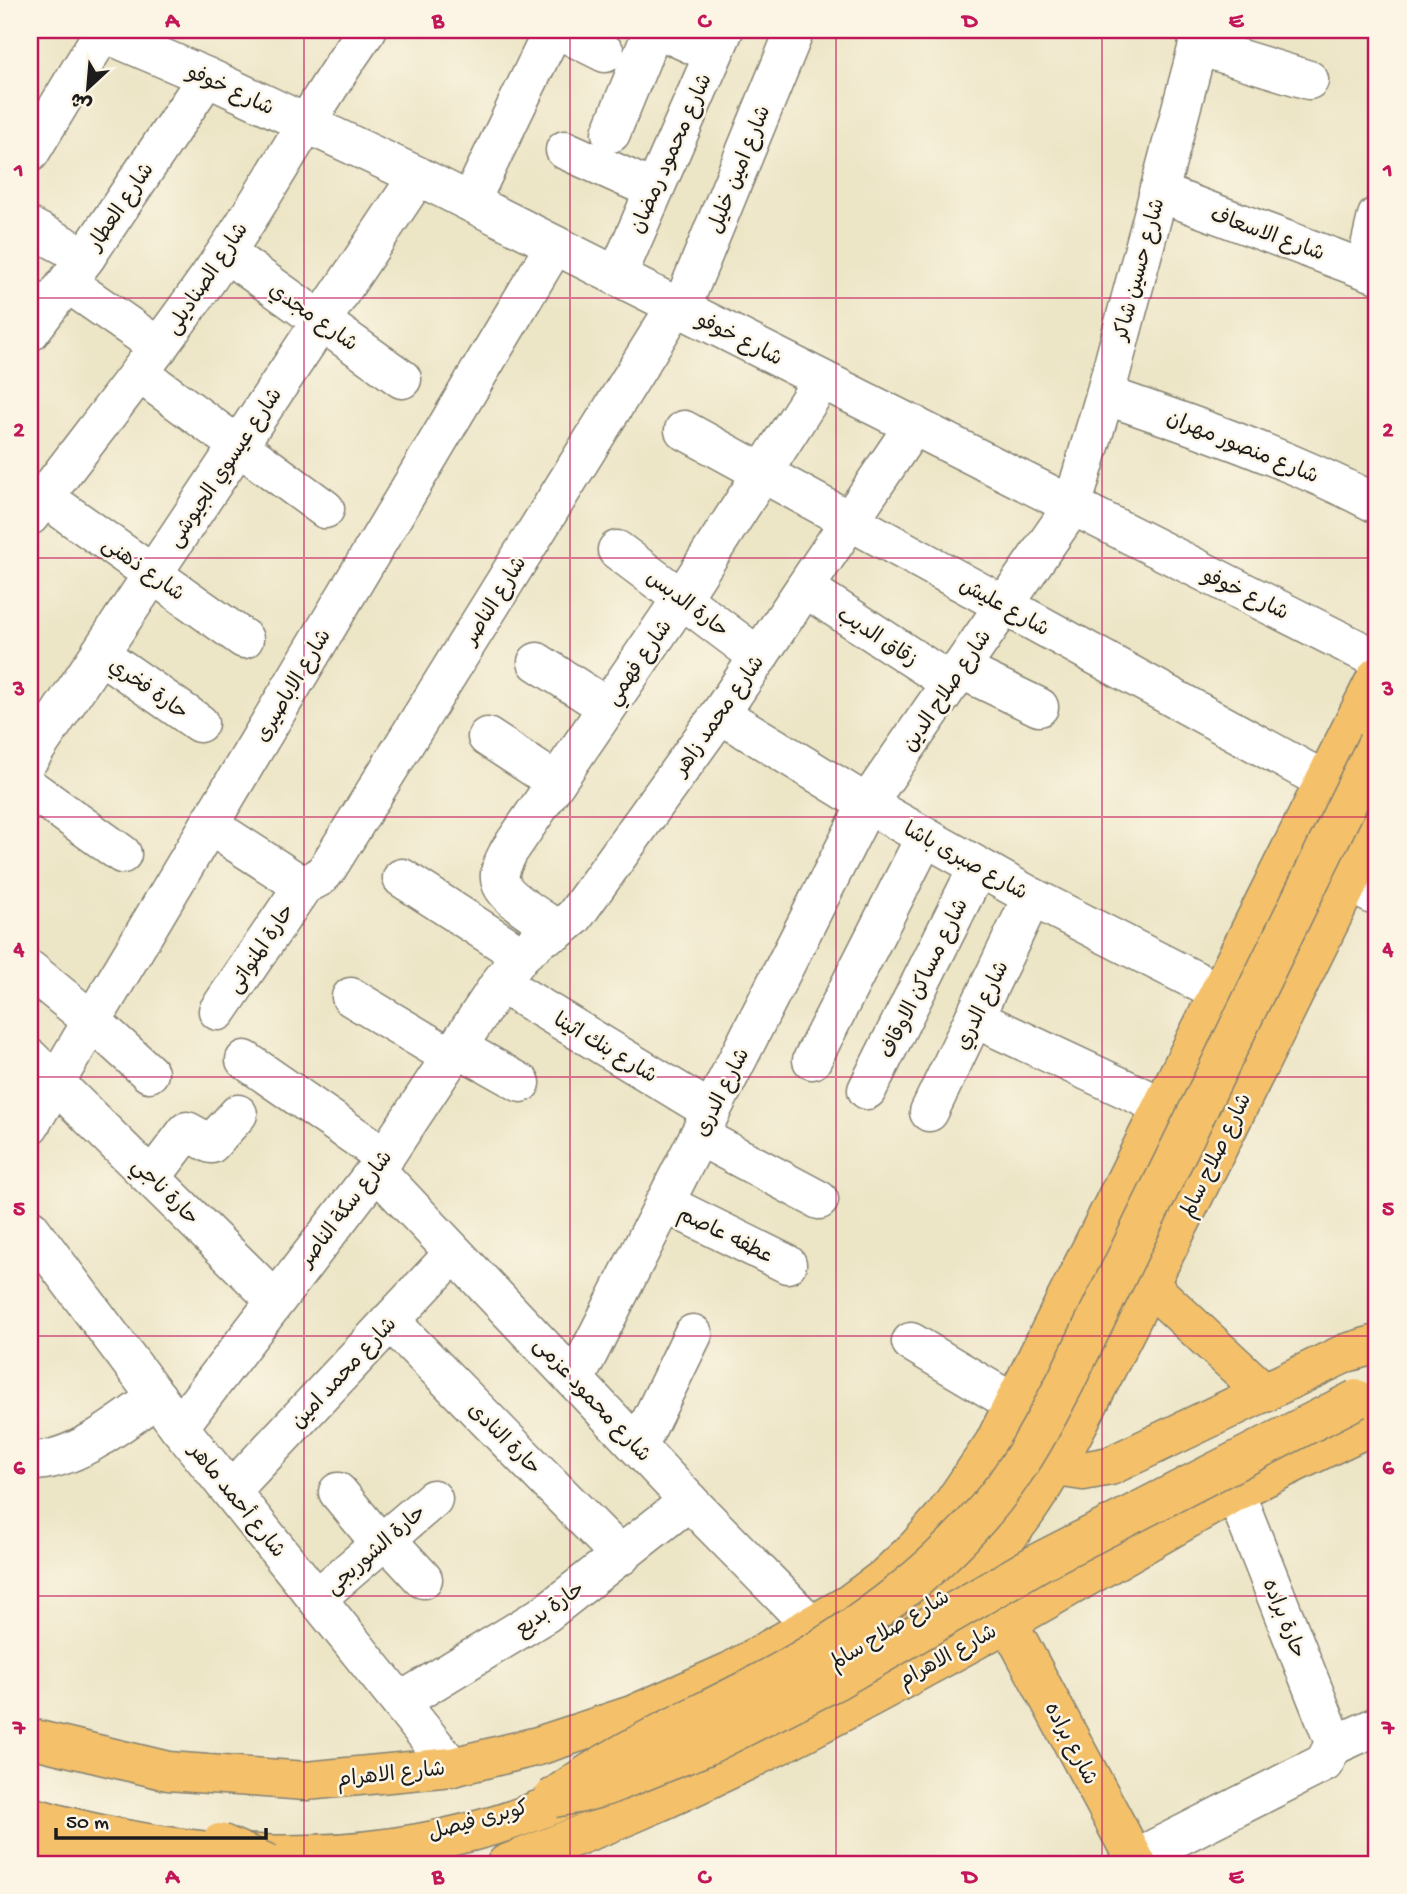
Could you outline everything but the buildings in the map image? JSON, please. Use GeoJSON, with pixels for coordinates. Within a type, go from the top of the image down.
{"type":"FeatureCollection","features":[{"type":"Feature","properties":{"kind":"main road","name":"شارع صلاح سالم"},"geometry":{"type":"LineString","coordinates":[[811,1625],[849,1604],[884,1578],[916,1548],[945,1515],[995,1443],[1377,677]]}},
{"type":"Feature","properties":{"kind":"main road"},"geometry":{"type":"LineString","coordinates":[[553,1798],[610,1759],[757,1685],[838,1639],[912,1582],[971,1527],[987,1507],[1018,1467],[1065,1383],[1377,743]]}},
{"type":"Feature","properties":{"kind":"main road","name":"شارع صلاح سالم"},"geometry":{"type":"LineString","coordinates":[[30,1816],[109,1836],[173,1848],[213,1852],[357,1858],[434,1841],[497,1825],[619,1777],[892,1632],[933,1607],[972,1577],[1005,1542],[1056,1467],[1177,1231],[1363,890],[1377,826]]}},
{"type":"Feature","properties":{"kind":"main road"},"geometry":{"type":"LineString","coordinates":[[1130,1175],[1140,1204],[1150,1216],[1162,1226],[1177,1231]]}},
{"type":"Feature","properties":{"kind":"main road"},"geometry":{"type":"LineString","coordinates":[[1086,1263],[1130,1273],[1150,1286],[1265,1393]]}},
{"type":"Feature","properties":{"kind":"main road"},"geometry":{"type":"LineString","coordinates":[[1056,1467],[1083,1471],[1110,1466],[1346,1353],[1377,1344]]}},
{"type":"Feature","properties":{"kind":"main road"},"geometry":{"type":"LineString","coordinates":[[553,1798],[607,1786],[706,1746],[835,1681],[1041,1561],[1370,1404]]}},
{"type":"Feature","properties":{"kind":"main road","name":"شارع الاهرام"},"geometry":{"type":"LineString","coordinates":[[506,1864],[675,1795],[852,1708],[1235,1492],[1370,1404]]}},
{"type":"Feature","properties":{"kind":"main road","name":"شارع براده"},"geometry":{"type":"LineString","coordinates":[[1008,1622],[1135,1861]]}},
{"type":"Feature","properties":{"kind":"main road","name":"شارع الاهرام"},"geometry":{"type":"LineString","coordinates":[[30,1738],[168,1771],[306,1781],[452,1767],[538,1746],[632,1715],[731,1671],[811,1625]]}},
{"type":"Feature","properties":{"kind":"main road"},"geometry":{"type":"LineString","coordinates":[[619,1777],[675,1795]]}},
{"type":"Feature","properties":{"kind":"main road","name":"كوبرى فيصل"},"geometry":{"type":"LineString","coordinates":[[30,1800],[146,1831],[220,1843],[305,1847],[389,1840],[472,1824],[553,1798]]}},
{"type":"Feature","properties":{"kind":"main road"},"geometry":{"type":"LineString","coordinates":[[220,1843],[269,1864]]}},
{"type":"Feature","properties":{"kind":"main road"},"geometry":{"type":"LineString","coordinates":[[30,1850],[98,1864]]}},
{"type":"Feature","properties":{"kind":"street","name":"شارع الصناديلى"},"geometry":{"type":"LineString","coordinates":[[37,507],[149,360],[226,253],[305,124],[367,30]]}},
{"type":"Feature","properties":{"kind":"street"},"geometry":{"type":"LineString","coordinates":[[470,202],[553,30]]}},
{"type":"Feature","properties":{"kind":"street"},"geometry":{"type":"LineString","coordinates":[[559,30],[605,53]]}},
{"type":"Feature","properties":{"kind":"street"},"geometry":{"type":"LineString","coordinates":[[611,132],[653,30]]}},
{"type":"Feature","properties":{"kind":"street"},"geometry":{"type":"LineString","coordinates":[[660,30],[719,42]]}},
{"type":"Feature","properties":{"kind":"street","name":"شارع امين خليل"},"geometry":{"type":"LineString","coordinates":[[678,307],[795,30]]}},
{"type":"Feature","properties":{"kind":"street","name":"شارع خوفو"},"geometry":{"type":"LineString","coordinates":[[100,31],[207,77],[418,176],[1377,659]]}},
{"type":"Feature","properties":{"kind":"street"},"geometry":{"type":"LineString","coordinates":[[30,153],[43,102],[100,31]]}},
{"type":"Feature","properties":{"kind":"street"},"geometry":{"type":"LineString","coordinates":[[1200,38],[1309,80]]}},
{"type":"Feature","properties":{"kind":"street","name":"شارع حسين شاكر"},"geometry":{"type":"LineString","coordinates":[[1072,507],[1105,395],[1200,38]]}},
{"type":"Feature","properties":{"kind":"street","name":"شارع محمود رمضان"},"geometry":{"type":"LineString","coordinates":[[617,276],[719,42]]}},
{"type":"Feature","properties":{"kind":"street","name":"شارع العطار"},"geometry":{"type":"LineString","coordinates":[[31,327],[76,270],[207,77]]}},
{"type":"Feature","properties":{"kind":"street"},"geometry":{"type":"LineString","coordinates":[[565,150],[654,190]]}},
{"type":"Feature","properties":{"kind":"street","name":"شارع عيسوي الجيوشى"},"geometry":{"type":"LineString","coordinates":[[32,749],[100,654],[418,176]]}},
{"type":"Feature","properties":{"kind":"street","name":"شارع الاسعاف"},"geometry":{"type":"LineString","coordinates":[[1158,192],[1371,271]]}},
{"type":"Feature","properties":{"kind":"street"},"geometry":{"type":"LineString","coordinates":[[1371,271],[1377,216]]}},
{"type":"Feature","properties":{"kind":"street"},"geometry":{"type":"LineString","coordinates":[[30,227],[76,270],[149,360],[238,445],[325,509]]}},
{"type":"Feature","properties":{"kind":"street","name":"شارع الاباصيرى"},"geometry":{"type":"LineString","coordinates":[[30,1125],[43,1070],[92,1021],[555,245]]}},
{"type":"Feature","properties":{"kind":"street","name":"شارع مجدي"},"geometry":{"type":"LineString","coordinates":[[226,253],[402,379]]}},
{"type":"Feature","properties":{"kind":"street","name":"شارع الناصر"},"geometry":{"type":"LineString","coordinates":[[303,886],[320,877],[327,869],[678,307]]}},
{"type":"Feature","properties":{"kind":"street","name":"شارع فهمي"},"geometry":{"type":"LineString","coordinates":[[558,930],[514,900],[501,884],[501,867],[682,598],[822,380]]}},
{"type":"Feature","properties":{"kind":"street","name":"شارع منصور مهران"},"geometry":{"type":"LineString","coordinates":[[1105,395],[1226,436],[1343,487],[1377,505]]}},
{"type":"Feature","properties":{"kind":"street","name":"شارع محمد زاهر"},"geometry":{"type":"LineString","coordinates":[[511,969],[541,937],[558,930],[574,916],[720,714],[914,425]]}},
{"type":"Feature","properties":{"kind":"street","name":"شارع عليش"},"geometry":{"type":"LineString","coordinates":[[684,430],[1325,781]]}},
{"type":"Feature","properties":{"kind":"street","name":"شارع ذهنى"},"geometry":{"type":"LineString","coordinates":[[37,507],[153,574],[244,639]]}},
{"type":"Feature","properties":{"kind":"street","name":"شارع صلاح الدين"},"geometry":{"type":"LineString","coordinates":[[867,804],[1072,507]]}},
{"type":"Feature","properties":{"kind":"street","name":"حارة الدبس"},"geometry":{"type":"LineString","coordinates":[[617,550],[759,657]]}},
{"type":"Feature","properties":{"kind":"street","name":"زقاق الديب"},"geometry":{"type":"LineString","coordinates":[[804,588],[956,676],[1039,707]]}},
{"type":"Feature","properties":{"kind":"street","name":"حارة فخري"},"geometry":{"type":"LineString","coordinates":[[100,654],[199,723]]}},
{"type":"Feature","properties":{"kind":"street"},"geometry":{"type":"LineString","coordinates":[[537,662],[607,707]]}},
{"type":"Feature","properties":{"kind":"street","name":"شارع صبرى باشا"},"geometry":{"type":"LineString","coordinates":[[720,714],[867,804],[978,867],[1220,993]]}},
{"type":"Feature","properties":{"kind":"street"},"geometry":{"type":"LineString","coordinates":[[487,737],[556,782]]}},
{"type":"Feature","properties":{"kind":"street"},"geometry":{"type":"LineString","coordinates":[[30,788],[122,854]]}},
{"type":"Feature","properties":{"kind":"street","name":"شارع الدرى"},"geometry":{"type":"LineString","coordinates":[[575,1380],[867,804]]}},
{"type":"Feature","properties":{"kind":"street"},"geometry":{"type":"LineString","coordinates":[[209,825],[303,886]]}},
{"type":"Feature","properties":{"kind":"street"},"geometry":{"type":"LineString","coordinates":[[812,1059],[925,837]]}},
{"type":"Feature","properties":{"kind":"street","name":"شارع مساكن الاوقاف"},"geometry":{"type":"LineString","coordinates":[[867,1090],[978,867]]}},
{"type":"Feature","properties":{"kind":"street","name":"شارع بنك اثينا"},"geometry":{"type":"LineString","coordinates":[[402,877],[511,969],[705,1124],[819,1200]]}},
{"type":"Feature","properties":{"kind":"street","name":"حارة المنواتى"},"geometry":{"type":"LineString","coordinates":[[218,1011],[303,886]]}},
{"type":"Feature","properties":{"kind":"street","name":"شارع الدري"},"geometry":{"type":"LineString","coordinates":[[929,1112],[1032,897]]}},
{"type":"Feature","properties":{"kind":"street","name":"شارع سكة الناصر"},"geometry":{"type":"LineString","coordinates":[[30,1461],[42,1461],[75,1449],[111,1430],[168,1412],[275,1300],[381,1163],[511,969]]}},
{"type":"Feature","properties":{"kind":"street"},"geometry":{"type":"LineString","coordinates":[[30,971],[92,1021],[149,1073]]}},
{"type":"Feature","properties":{"kind":"street"},"geometry":{"type":"LineString","coordinates":[[351,997],[454,1052],[521,1083]]}},
{"type":"Feature","properties":{"kind":"street"},"geometry":{"type":"LineString","coordinates":[[974,1018],[1164,1107]]}},
{"type":"Feature","properties":{"kind":"street","name":"شارع محمود عزمى"},"geometry":{"type":"LineString","coordinates":[[245,1060],[381,1163],[454,1253],[811,1625]]}},
{"type":"Feature","properties":{"kind":"street","name":"حارة ناجي"},"geometry":{"type":"LineString","coordinates":[[43,1070],[275,1300]]}},
{"type":"Feature","properties":{"kind":"street"},"geometry":{"type":"LineString","coordinates":[[152,1177],[187,1131],[211,1144],[238,1114]]}},
{"type":"Feature","properties":{"kind":"street","name":"عطفه عاصم"},"geometry":{"type":"LineString","coordinates":[[664,1203],[787,1264]]}},
{"type":"Feature","properties":{"kind":"street","name":"شارع أحمد ماهر"},"geometry":{"type":"LineString","coordinates":[[30,1228],[168,1412],[452,1767]]}},
{"type":"Feature","properties":{"kind":"street","name":"شارع محمد امين"},"geometry":{"type":"LineString","coordinates":[[232,1490],[454,1253]]}},
{"type":"Feature","properties":{"kind":"street","name":"حارة النادى"},"geometry":{"type":"LineString","coordinates":[[390,1321],[621,1556]]}},
{"type":"Feature","properties":{"kind":"street"},"geometry":{"type":"LineString","coordinates":[[638,1447],[693,1334]]}},
{"type":"Feature","properties":{"kind":"street"},"geometry":{"type":"LineString","coordinates":[[911,1342],[1015,1404]]}},
{"type":"Feature","properties":{"kind":"street"},"geometry":{"type":"LineString","coordinates":[[338,1492],[423,1579]]}},
{"type":"Feature","properties":{"kind":"street","name":"حارة براده"},"geometry":{"type":"LineString","coordinates":[[1235,1492],[1332,1737],[1333,1746]]}},
{"type":"Feature","properties":{"kind":"street","name":"حارة الشوربجى"},"geometry":{"type":"LineString","coordinates":[[317,1598],[433,1499]]}},
{"type":"Feature","properties":{"kind":"street","name":"حارة بديع"},"geometry":{"type":"LineString","coordinates":[[400,1702],[545,1614],[689,1500]]}},
{"type":"Feature","properties":{"kind":"street"},"geometry":{"type":"LineString","coordinates":[[1135,1861],[1324,1763],[1333,1746],[1377,1726]]}}]}
